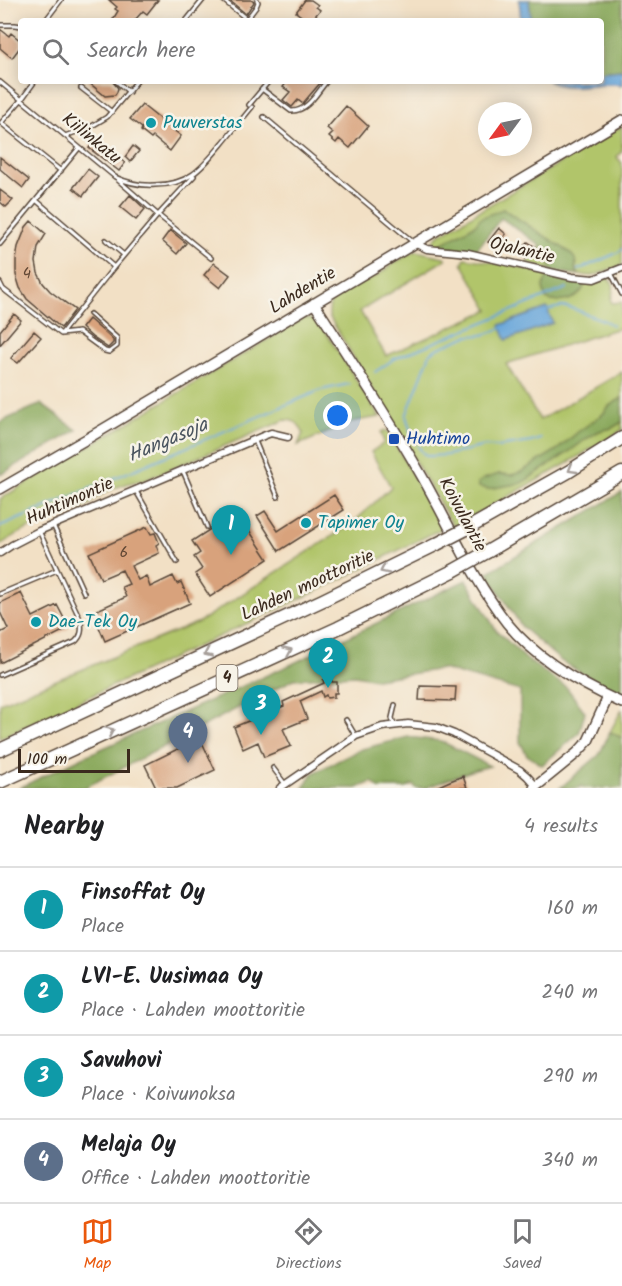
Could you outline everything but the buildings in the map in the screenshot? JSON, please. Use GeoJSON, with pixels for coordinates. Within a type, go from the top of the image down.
{"type":"FeatureCollection","features":[{"type":"Feature","properties":{"kind":"highway","name":"Lahden moottoritie"},"geometry":{"type":"LineString","coordinates":[[0,750],[323,600],[437,544],[568,472],[622,438]]}},
{"type":"Feature","properties":{"kind":"highway","name":"4"},"geometry":{"type":"LineString","coordinates":[[0,782],[338,628],[453,571],[622,473]]}},
{"type":"Feature","properties":{"kind":"main road","name":"Lahdentie"},"geometry":{"type":"LineString","coordinates":[[0,489],[622,120]]}},
{"type":"Feature","properties":{"kind":"main road","name":"Koivulantie"},"geometry":{"type":"LineString","coordinates":[[314,303],[421,473],[477,578],[508,624],[539,654],[559,669],[608,697],[622,702]]}},
{"type":"Feature","properties":{"kind":"main road"},"geometry":{"type":"LineString","coordinates":[[535,787],[577,753],[588,741],[608,697]]}},
{"type":"Feature","properties":{"kind":"street","name":"Ojalantie"},"geometry":{"type":"LineString","coordinates":[[414,243],[427,249],[468,254],[558,275],[594,279],[622,268]]}},
{"type":"Feature","properties":{"kind":"street","name":"Huhtimontie"},"geometry":{"type":"LineString","coordinates":[[0,553],[39,531],[254,440],[272,433],[288,437]]}},
{"type":"Feature","properties":{"kind":"street"},"geometry":{"type":"LineString","coordinates":[[282,786],[356,736],[382,727],[408,724],[436,727],[454,734],[520,770],[528,776],[535,787]]}},
{"type":"Feature","properties":{"kind":"lane"},"geometry":{"type":"LineString","coordinates":[[47,18],[61,0]]}},
{"type":"Feature","properties":{"kind":"lane"},"geometry":{"type":"LineString","coordinates":[[188,18],[203,0]]}},
{"type":"Feature","properties":{"kind":"lane"},"geometry":{"type":"LineString","coordinates":[[224,0],[246,18]]}},
{"type":"Feature","properties":{"kind":"lane"},"geometry":{"type":"LineString","coordinates":[[249,18],[256,7],[257,0]]}},
{"type":"Feature","properties":{"kind":"lane"},"geometry":{"type":"LineString","coordinates":[[0,25],[18,26]]}},
{"type":"Feature","properties":{"kind":"lane","name":"Kiilinkatu"},"geometry":{"type":"LineString","coordinates":[[0,82],[115,177],[144,185],[164,185],[181,181],[197,172],[266,84]]}},
{"type":"Feature","properties":{"kind":"lane"},"geometry":{"type":"LineString","coordinates":[[33,84],[1,124],[60,171]]}},
{"type":"Feature","properties":{"kind":"lane"},"geometry":{"type":"LineString","coordinates":[[120,84],[129,92]]}},
{"type":"Feature","properties":{"kind":"lane"},"geometry":{"type":"LineString","coordinates":[[65,136],[92,126],[107,117],[135,84]]}},
{"type":"Feature","properties":{"kind":"lane"},"geometry":{"type":"LineString","coordinates":[[262,89],[291,111],[296,112],[307,106],[324,84]]}},
{"type":"Feature","properties":{"kind":"lane"},"geometry":{"type":"LineString","coordinates":[[81,88],[112,112]]}},
{"type":"Feature","properties":{"kind":"lane"},"geometry":{"type":"LineString","coordinates":[[264,117],[414,243]]}},
{"type":"Feature","properties":{"kind":"lane"},"geometry":{"type":"LineString","coordinates":[[0,244],[79,148]]}},
{"type":"Feature","properties":{"kind":"lane"},"geometry":{"type":"LineString","coordinates":[[62,334],[124,255],[197,172]]}},
{"type":"Feature","properties":{"kind":"lane"},"geometry":{"type":"LineString","coordinates":[[115,177],[211,258]]}},
{"type":"Feature","properties":{"kind":"lane"},"geometry":{"type":"LineString","coordinates":[[37,201],[114,267]]}},
{"type":"Feature","properties":{"kind":"lane"},"geometry":{"type":"LineString","coordinates":[[106,240],[124,255]]}},
{"type":"Feature","properties":{"kind":"lane"},"geometry":{"type":"LineString","coordinates":[[611,273],[622,294]]}},
{"type":"Feature","properties":{"kind":"lane"},"geometry":{"type":"LineString","coordinates":[[0,283],[3,289],[62,334],[79,332],[105,351],[113,350],[117,346],[117,338],[90,315]]}},
{"type":"Feature","properties":{"kind":"lane"},"geometry":{"type":"LineString","coordinates":[[254,440],[278,497]]}},
{"type":"Feature","properties":{"kind":"lane"},"geometry":{"type":"LineString","coordinates":[[182,470],[207,527]]}},
{"type":"Feature","properties":{"kind":"lane"},"geometry":{"type":"LineString","coordinates":[[135,490],[177,562]]}},
{"type":"Feature","properties":{"kind":"lane"},"geometry":{"type":"LineString","coordinates":[[53,525],[84,593]]}},
{"type":"Feature","properties":{"kind":"lane"},"geometry":{"type":"LineString","coordinates":[[0,675],[80,638],[81,621],[39,531]]}},
{"type":"Feature","properties":{"kind":"lane"},"geometry":{"type":"LineString","coordinates":[[0,594],[57,570]]}},
{"type":"Feature","properties":{"kind":"lane"},"geometry":{"type":"LineString","coordinates":[[394,725],[392,718],[395,705]]}},
{"type":"Feature","properties":{"kind":"lane"},"geometry":{"type":"LineString","coordinates":[[346,720],[356,736]]}},
{"type":"Feature","properties":{"kind":"lane"},"geometry":{"type":"LineString","coordinates":[[273,768],[282,786]]}},
{"type":"Feature","properties":{"kind":"green space"},"geometry":{"type":"Polygon","coordinates":[[[529,0],[622,0],[622,70],[604,72],[604,18],[531,18],[529,0]]]}},
{"type":"Feature","properties":{"kind":"green space"},"geometry":{"type":"Polygon","coordinates":[[[622,126],[622,151],[617,157],[622,163],[622,265],[593,276],[579,275],[575,269],[577,263],[503,209],[435,246],[434,240],[437,236],[622,126]]]}},
{"type":"Feature","properties":{"kind":"green space"},"geometry":{"type":"Polygon","coordinates":[[[503,209],[568,251],[575,259],[575,269],[579,275],[552,271],[541,246],[501,218],[475,252],[436,247],[475,225],[480,218],[503,209]]]}},
{"type":"Feature","properties":{"kind":"green space"},"geometry":{"type":"Polygon","coordinates":[[[541,246],[552,271],[527,263],[541,246]]]}},
{"type":"Feature","properties":{"kind":"green space"},"geometry":{"type":"Polygon","coordinates":[[[416,251],[446,259],[360,311],[386,356],[489,310],[462,263],[465,258],[510,265],[549,275],[544,283],[562,301],[577,295],[585,282],[607,278],[613,285],[612,303],[622,302],[621,330],[619,328],[506,364],[540,420],[622,372],[622,398],[609,406],[603,414],[557,450],[521,473],[499,474],[488,489],[566,454],[599,431],[612,428],[622,422],[622,430],[454,527],[329,316],[331,302],[338,294],[376,276],[416,251]]]}},
{"type":"Feature","properties":{"kind":"green space"},"geometry":{"type":"Polygon","coordinates":[[[549,275],[585,282],[582,291],[565,301],[546,299],[543,287],[549,275]]]}},
{"type":"Feature","properties":{"kind":"green space"},"geometry":{"type":"Polygon","coordinates":[[[304,318],[315,320],[325,331],[380,417],[355,421],[298,445],[303,433],[298,424],[285,420],[145,480],[115,488],[90,504],[32,527],[0,545],[0,499],[304,318]]]}},
{"type":"Feature","properties":{"kind":"green space"},"geometry":{"type":"Polygon","coordinates":[[[622,398],[622,422],[612,428],[599,431],[522,483],[488,489],[479,487],[478,483],[484,479],[499,474],[512,475],[521,472],[557,450],[603,414],[609,406],[622,398]]]}},
{"type":"Feature","properties":{"kind":"green space"},"geometry":{"type":"Polygon","coordinates":[[[41,404],[77,430],[0,475],[0,422],[41,404]]]}},
{"type":"Feature","properties":{"kind":"green space"},"geometry":{"type":"Polygon","coordinates":[[[385,430],[443,528],[317,591],[0,738],[0,703],[199,622],[353,523],[391,487],[371,452],[384,443],[381,432],[385,430]]]}},
{"type":"Feature","properties":{"kind":"green space"},"geometry":{"type":"Polygon","coordinates":[[[622,492],[622,695],[561,661],[522,627],[487,573],[622,492]]]}},
{"type":"Feature","properties":{"kind":"green space"},"geometry":{"type":"Polygon","coordinates":[[[466,580],[496,630],[526,659],[567,688],[585,712],[579,733],[542,765],[527,755],[520,742],[520,691],[442,669],[376,679],[355,675],[294,679],[84,788],[19,788],[292,664],[466,580]]]}},
{"type":"Feature","properties":{"kind":"green space"},"geometry":{"type":"Polygon","coordinates":[[[622,709],[622,738],[610,732],[622,709]]]}},
{"type":"Feature","properties":{"kind":"green space"},"geometry":{"type":"Polygon","coordinates":[[[610,732],[622,738],[622,788],[585,788],[581,786],[579,788],[560,788],[599,755],[610,732]]]}},
{"type":"Feature","properties":{"kind":"green space"},"geometry":{"type":"Polygon","coordinates":[[[408,737],[441,741],[490,766],[425,788],[416,788],[413,785],[406,788],[379,788],[372,782],[357,788],[303,788],[313,773],[362,749],[408,737]]]}},
{"type":"Feature","properties":{"kind":"water"},"geometry":{"type":"Polygon","coordinates":[[[519,0],[529,0],[531,18],[521,18],[519,0]]]}},
{"type":"Feature","properties":{"kind":"water"},"geometry":{"type":"Polygon","coordinates":[[[622,70],[622,85],[604,84],[604,72],[622,70]]]}},
{"type":"Feature","properties":{"kind":"water"},"geometry":{"type":"Polygon","coordinates":[[[557,84],[604,84],[575,86],[557,84]]]}},
{"type":"Feature","properties":{"kind":"water"},"geometry":{"type":"Polygon","coordinates":[[[547,308],[553,323],[506,340],[500,325],[547,308]]]}},
{"type":"Feature","properties":{"kind":"waterway","name":"Hangasoja"},"geometry":{"type":"LineString","coordinates":[[578,270],[622,249]]}},
{"type":"Feature","properties":{"kind":"waterway","name":"Hangasoja"},"geometry":{"type":"LineString","coordinates":[[375,372],[394,359],[567,288]]}},
{"type":"Feature","properties":{"kind":"waterway"},"geometry":{"type":"LineString","coordinates":[[546,311],[568,307],[612,325]]}},
{"type":"Feature","properties":{"kind":"waterway"},"geometry":{"type":"LineString","coordinates":[[412,436],[406,416],[430,354],[436,349],[468,336],[483,335],[502,328]]}},
{"type":"Feature","properties":{"kind":"waterway","name":"Hangasoja"},"geometry":{"type":"LineString","coordinates":[[0,527],[321,390],[349,384]]}},
{"type":"Feature","properties":{"kind":"waterway"},"geometry":{"type":"LineString","coordinates":[[418,446],[427,456],[432,456],[541,439]]}},
{"type":"Feature","properties":{"kind":"place","name":"Puuverstas"},"geometry":{"type":"Point","coordinates":[151,123]}},
{"type":"Feature","properties":{"kind":"place","name":"Huhtimo"},"geometry":{"type":"Point","coordinates":[394,439]}},
{"type":"Feature","properties":{"kind":"place","name":"Tapimer Oy"},"geometry":{"type":"Point","coordinates":[306,523]}},
{"type":"Feature","properties":{"kind":"place","name":"Finsoffat Oy"},"geometry":{"type":"Point","coordinates":[231,555]}},
{"type":"Feature","properties":{"kind":"place","name":"Dae-Tek Oy"},"geometry":{"type":"Point","coordinates":[36,622]}},
{"type":"Feature","properties":{"kind":"place","name":"LVI-E. Uusimaa Oy"},"geometry":{"type":"Point","coordinates":[328,688]}},
{"type":"Feature","properties":{"kind":"place","name":"Savuhovi"},"geometry":{"type":"Point","coordinates":[261,735]}},
{"type":"Feature","properties":{"kind":"place","name":"Melaja Oy"},"geometry":{"type":"Point","coordinates":[188,763]}}]}
